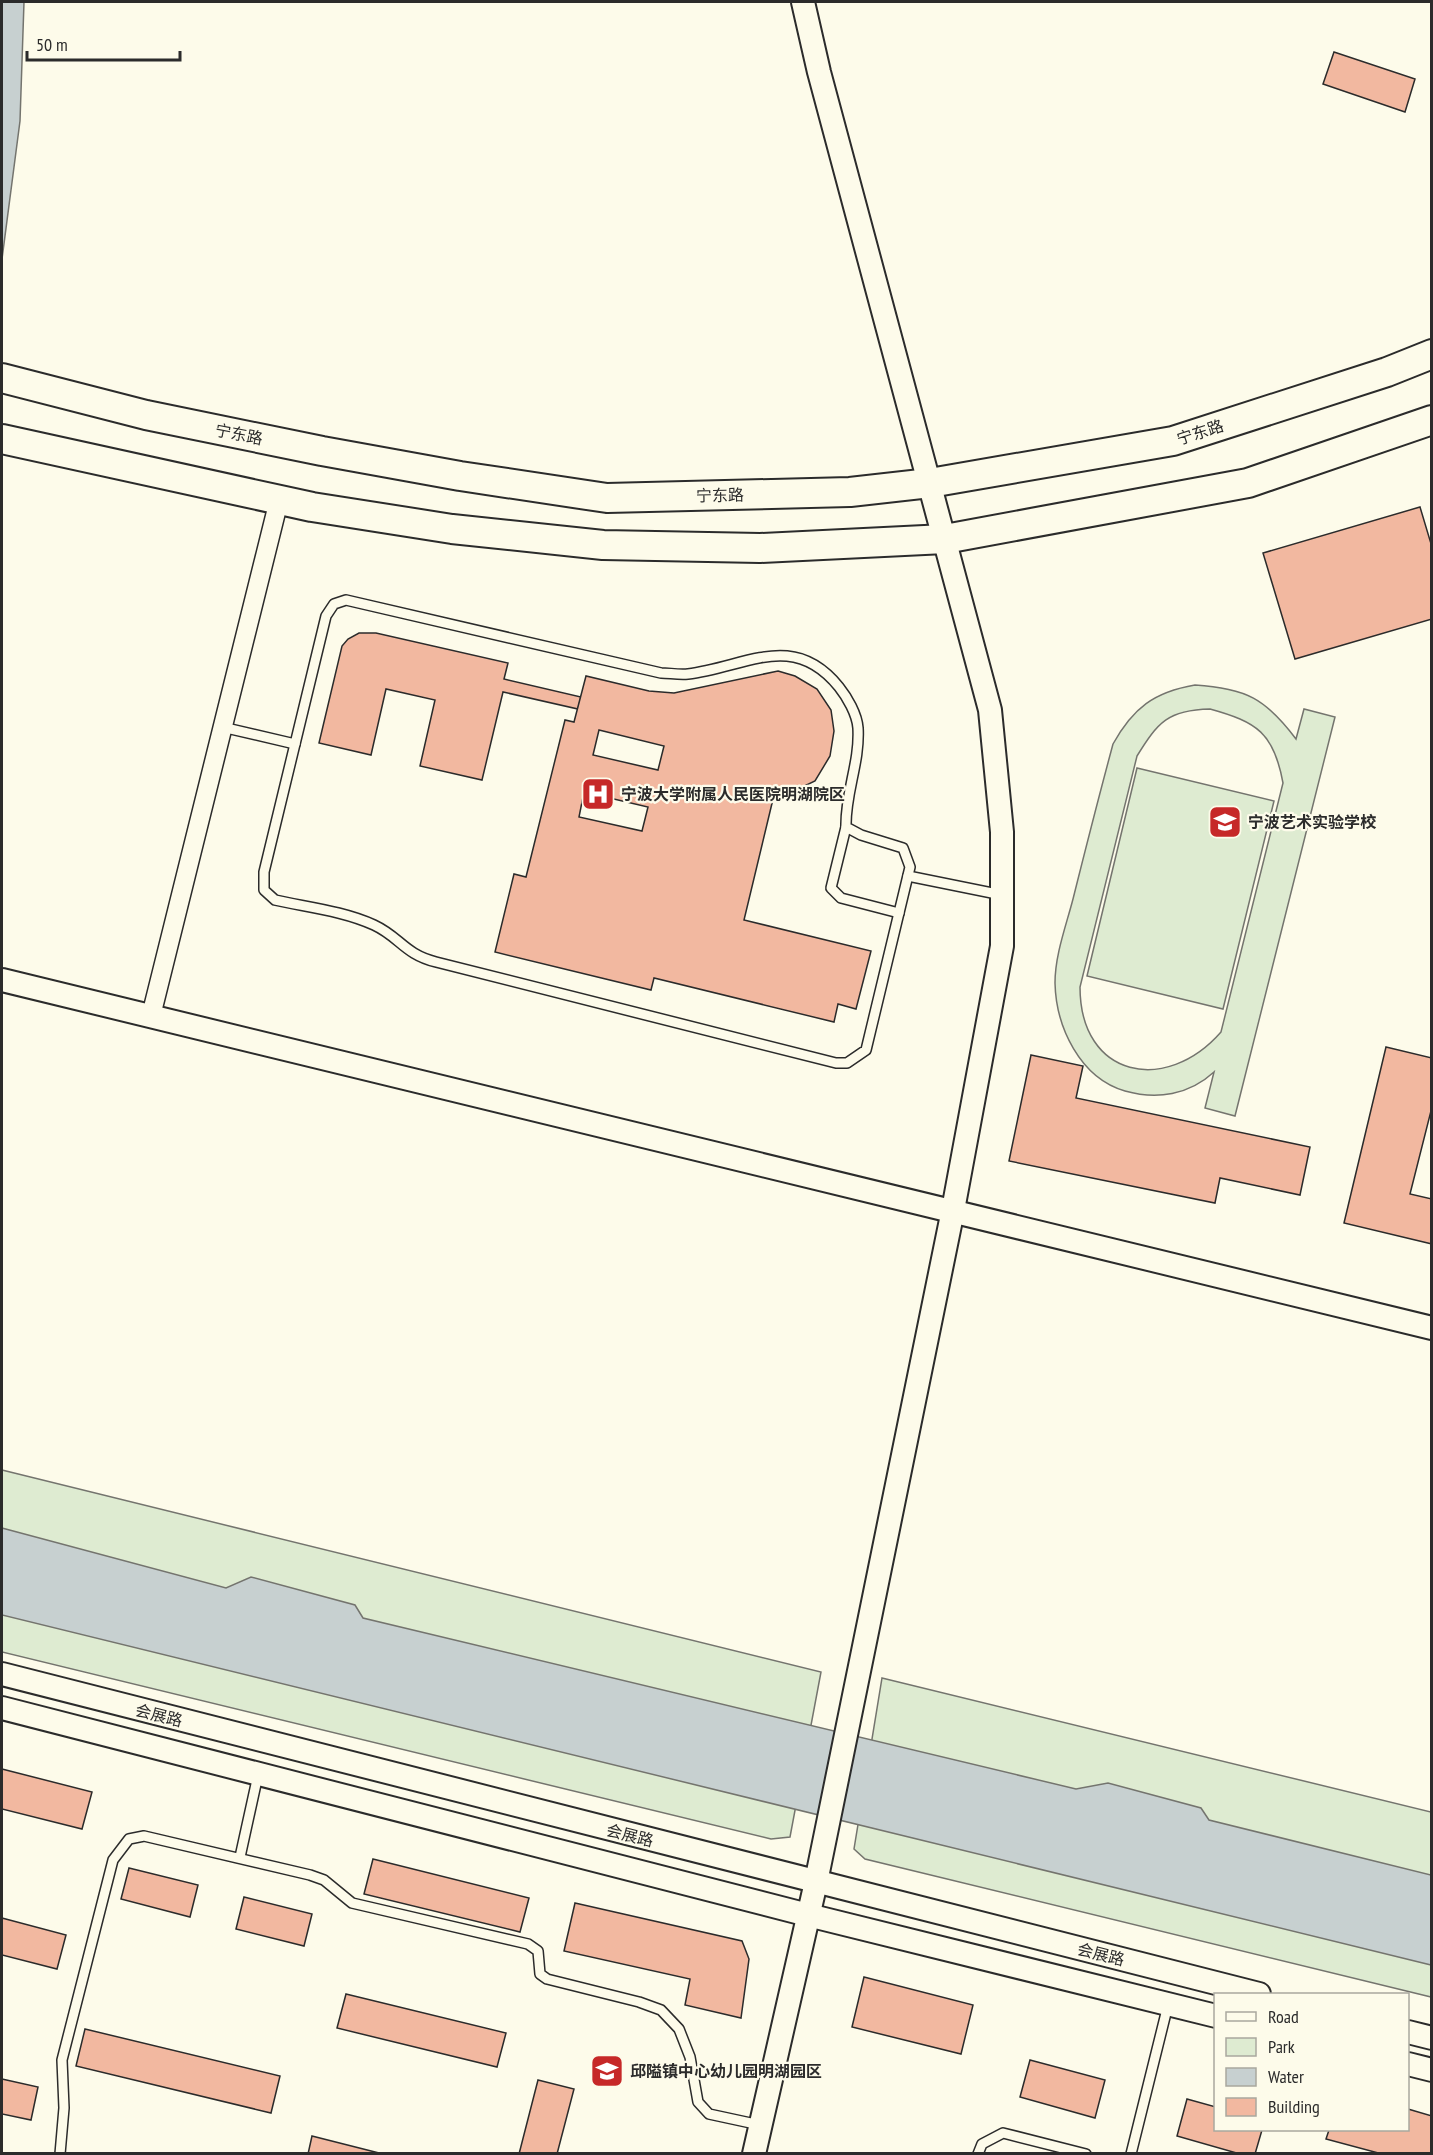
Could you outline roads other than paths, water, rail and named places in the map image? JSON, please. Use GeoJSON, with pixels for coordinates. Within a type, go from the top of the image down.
{"type":"FeatureCollection","features":[{"type":"Feature","properties":{"kind":"main road","name":"宁东路"},"geometry":{"type":"LineString","coordinates":[[9,380],[146,415],[322,451],[460,476],[607,498],[850,492],[930,483],[1173,441],[1387,372],[1431,354]]}},
{"type":"Feature","properties":{"kind":"main road"},"geometry":{"type":"LineString","coordinates":[[2,439],[279,500],[452,529],[603,545],[760,548],[945,539],[1248,483],[1431,420]]}},
{"type":"Feature","properties":{"kind":"street"},"geometry":{"type":"LineString","coordinates":[[754,2154],[816,1882],[952,1210],[1002,946],[1002,832],[990,710],[822,83],[803,2]]}},
{"type":"Feature","properties":{"kind":"street"},"geometry":{"type":"LineString","coordinates":[[151,1016],[279,500]]}},
{"type":"Feature","properties":{"kind":"street"},"geometry":{"type":"LineString","coordinates":[[2,980],[1431,1328]]}},
{"type":"Feature","properties":{"kind":"street","name":"会展路"},"geometry":{"type":"LineString","coordinates":[[2,1674],[1251,1993]]}},
{"type":"Feature","properties":{"kind":"street","name":"会展路"},"geometry":{"type":"LineString","coordinates":[[2,1708],[808,1915],[1214,2016]]}},
{"type":"Feature","properties":{"kind":"street"},"geometry":{"type":"LineString","coordinates":[[1409,2032],[1431,2038]]}},
{"type":"Feature","properties":{"kind":"street"},"geometry":{"type":"LineString","coordinates":[[1409,2064],[1431,2070]]}},
{"type":"Feature","properties":{"kind":"lane"},"geometry":{"type":"LineString","coordinates":[[846,827],[861,836],[903,848],[910,867],[908,876],[866,1050],[847,1063],[836,1063],[423,959],[404,949],[390,933],[370,923],[274,900],[264,890],[264,872],[326,616],[334,604],[346,600],[661,673],[688,674],[749,658],[786,655],[810,661],[827,672],[847,697],[858,725],[857,765],[845,811],[846,827],[831,888],[841,898],[899,913]]}},
{"type":"Feature","properties":{"kind":"lane"},"geometry":{"type":"LineString","coordinates":[[222,727],[295,744]]}},
{"type":"Feature","properties":{"kind":"lane"},"geometry":{"type":"LineString","coordinates":[[908,876],[1002,894]]}},
{"type":"Feature","properties":{"kind":"lane"},"geometry":{"type":"LineString","coordinates":[[240,1857],[258,1774]]}},
{"type":"Feature","properties":{"kind":"lane"},"geometry":{"type":"LineString","coordinates":[[60,2154],[64,2108],[62,2060],[113,1860],[119,1849],[129,1839],[144,1836],[240,1857],[324,1880],[352,1903],[528,1944],[538,1951],[540,1974],[547,1979],[639,2002],[661,2010],[679,2029],[690,2057],[698,2102],[709,2114],[760,2125]]}},
{"type":"Feature","properties":{"kind":"lane"},"geometry":{"type":"LineString","coordinates":[[1131,2154],[1168,2005]]}},
{"type":"Feature","properties":{"kind":"lane"},"geometry":{"type":"LineString","coordinates":[[978,2154],[982,2144],[1002,2133],[1086,2154]]}},
{"type":"Feature","properties":{"kind":"water"},"geometry":{"type":"Polygon","coordinates":[[[2,2],[24,2],[20,121],[2,259],[2,2]]]}},
{"type":"Feature","properties":{"kind":"water"},"geometry":{"type":"Polygon","coordinates":[[[2,1528],[226,1588],[251,1577],[355,1605],[363,1618],[1076,1789],[1108,1783],[1201,1808],[1209,1820],[1431,1875],[1431,1965],[2,1615],[2,1528]]]}},
{"type":"Feature","properties":{"kind":"place","name":"宁波大学附属人民医院明湖院区"},"geometry":{"type":"Point","coordinates":[598,794]}},
{"type":"Feature","properties":{"kind":"place","name":"宁波艺术实验学校"},"geometry":{"type":"Point","coordinates":[1225,822]}},
{"type":"Feature","properties":{"kind":"place","name":"邱隘镇中心幼儿园明湖园区"},"geometry":{"type":"Point","coordinates":[607,2071]}}]}
